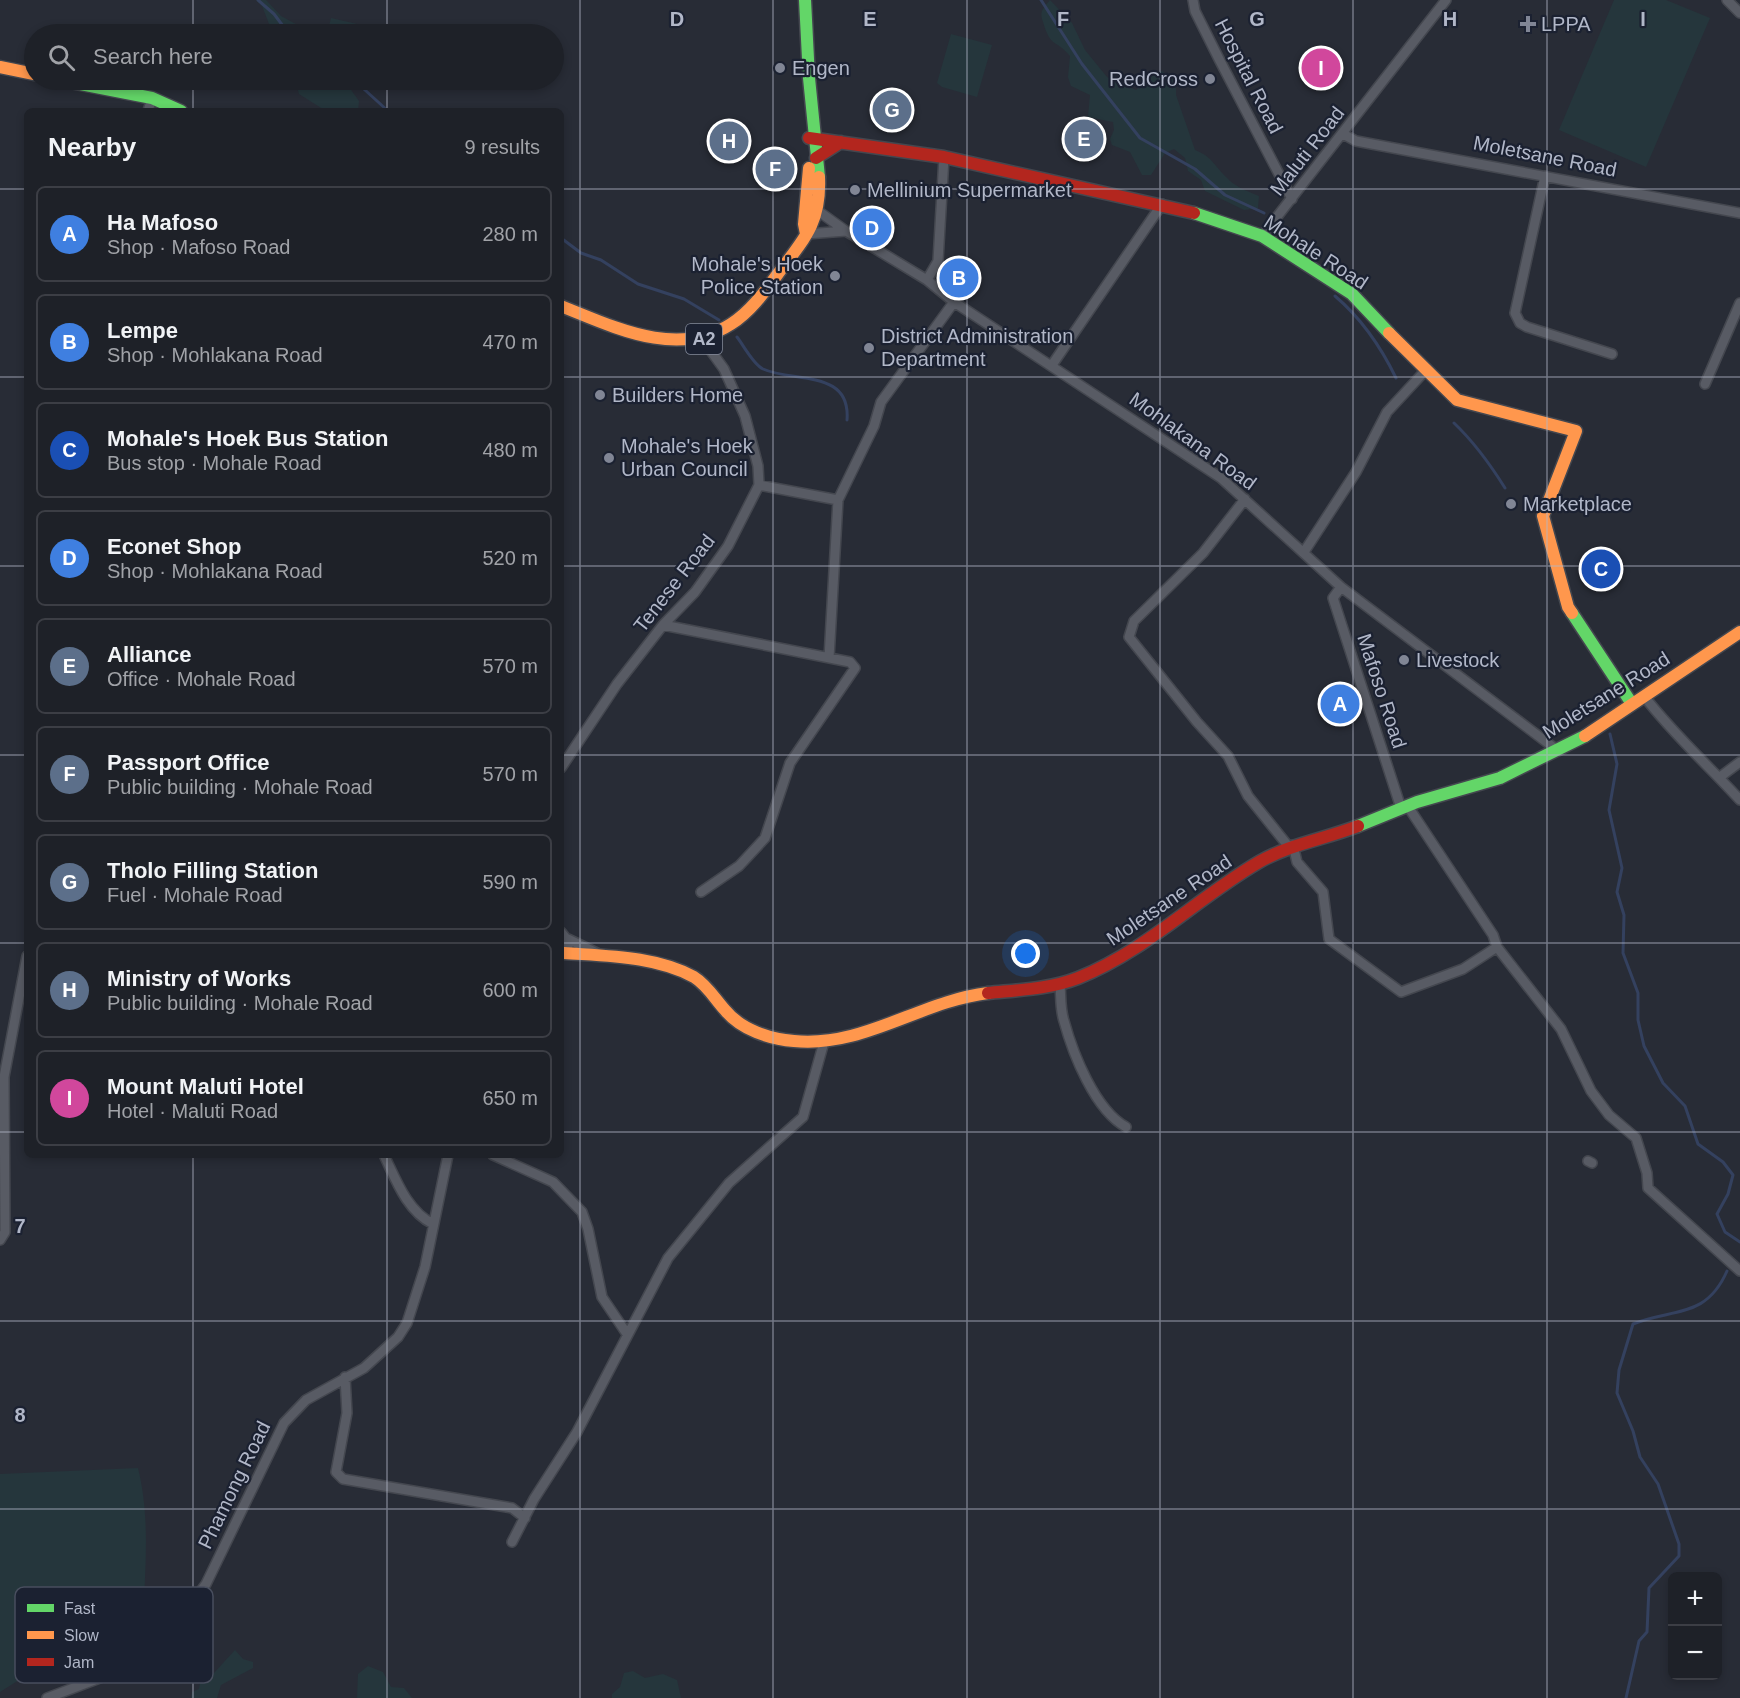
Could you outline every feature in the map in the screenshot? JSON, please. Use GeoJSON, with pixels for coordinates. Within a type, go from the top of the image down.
{"type":"FeatureCollection","features":[{"type":"Feature","properties":{"kind":"street","name":"A2"},"geometry":{"type":"LineString","coordinates":[[564,307],[633,335],[665,340],[703,340],[720,332],[770,288],[812,228],[811,105],[805,0]]}},
{"type":"Feature","properties":{"kind":"street","name":"Hospital Road"},"geometry":{"type":"LineString","coordinates":[[1193,0],[1195,10],[1219,59],[1292,199]]}},
{"type":"Feature","properties":{"kind":"street","name":"Maluti Road"},"geometry":{"type":"LineString","coordinates":[[1262,236],[1446,0]]}},
{"type":"Feature","properties":{"kind":"street"},"geometry":{"type":"LineString","coordinates":[[1727,0],[1740,13]]}},
{"type":"Feature","properties":{"kind":"street"},"geometry":{"type":"LineString","coordinates":[[0,67],[24,72]]}},
{"type":"Feature","properties":{"kind":"street"},"geometry":{"type":"LineString","coordinates":[[111,90],[152,98],[174,108]]}},
{"type":"Feature","properties":{"kind":"street"},"geometry":{"type":"LineString","coordinates":[[149,108],[152,98]]}},
{"type":"Feature","properties":{"kind":"street","name":"Moletsane Road"},"geometry":{"type":"LineString","coordinates":[[1343,134],[1356,141],[1740,213]]}},
{"type":"Feature","properties":{"kind":"street","name":"A2"},"geometry":{"type":"LineString","coordinates":[[812,138],[816,158],[812,207]]}},
{"type":"Feature","properties":{"kind":"street","name":"Mohale Road"},"geometry":{"type":"LineString","coordinates":[[812,138],[944,157],[1088,190],[1162,204],[1187,210],[1262,236],[1352,294],[1425,371],[1457,400],[1576,432],[1543,516],[1568,607],[1632,704]]}},
{"type":"Feature","properties":{"kind":"street"},"geometry":{"type":"LineString","coordinates":[[816,158],[841,142]]}},
{"type":"Feature","properties":{"kind":"street"},"geometry":{"type":"LineString","coordinates":[[927,280],[938,261],[944,157]]}},
{"type":"Feature","properties":{"kind":"street"},"geometry":{"type":"LineString","coordinates":[[1545,176],[1515,313],[1520,322],[1527,327],[1612,354]]}},
{"type":"Feature","properties":{"kind":"street"},"geometry":{"type":"LineString","coordinates":[[1052,365],[1162,204]]}},
{"type":"Feature","properties":{"kind":"street","name":"Mohlakana Road"},"geometry":{"type":"LineString","coordinates":[[812,207],[846,231],[927,280],[954,302],[1221,478],[1341,587],[1557,750]]}},
{"type":"Feature","properties":{"kind":"street"},"geometry":{"type":"LineString","coordinates":[[806,234],[846,231]]}},
{"type":"Feature","properties":{"kind":"street"},"geometry":{"type":"LineString","coordinates":[[829,658],[838,500],[874,426],[880,402],[954,302]]}},
{"type":"Feature","properties":{"kind":"street"},"geometry":{"type":"LineString","coordinates":[[1705,384],[1740,303]]}},
{"type":"Feature","properties":{"kind":"street"},"geometry":{"type":"LineString","coordinates":[[703,340],[724,369],[745,416],[758,466],[759,485],[838,500]]}},
{"type":"Feature","properties":{"kind":"street"},"geometry":{"type":"LineString","coordinates":[[1304,552],[1356,472],[1387,412],[1425,371]]}},
{"type":"Feature","properties":{"kind":"street","name":"Tenese Road"},"geometry":{"type":"LineString","coordinates":[[564,764],[617,684],[663,625],[695,592],[728,546],[759,485]]}},
{"type":"Feature","properties":{"kind":"street"},"geometry":{"type":"LineString","coordinates":[[1245,499],[1203,553],[1134,621],[1129,637],[1197,722],[1228,756],[1248,796],[1291,846],[1297,862],[1323,892],[1329,939],[1401,992],[1463,969],[1497,947]]}},
{"type":"Feature","properties":{"kind":"street","name":"Mafoso Road"},"geometry":{"type":"LineString","coordinates":[[1341,587],[1333,597],[1404,807]]}},
{"type":"Feature","properties":{"kind":"street"},"geometry":{"type":"LineString","coordinates":[[663,625],[850,662],[855,668],[790,763],[765,838],[739,866],[701,892]]}},
{"type":"Feature","properties":{"kind":"street","name":"Moletsane Road"},"geometry":{"type":"LineString","coordinates":[[564,953],[601,955],[649,964],[694,977],[708,989],[729,1015],[760,1033],[780,1040],[824,1042],[852,1039],[871,1033],[909,1013],[956,998],[1060,984],[1108,964],[1254,866],[1291,846],[1333,835],[1404,807],[1501,777],[1557,750],[1632,704],[1740,632]]}},
{"type":"Feature","properties":{"kind":"street"},"geometry":{"type":"LineString","coordinates":[[1644,696],[1670,730],[1720,777],[1740,800]]}},
{"type":"Feature","properties":{"kind":"street"},"geometry":{"type":"LineString","coordinates":[[1720,777],[1740,762]]}},
{"type":"Feature","properties":{"kind":"street"},"geometry":{"type":"LineString","coordinates":[[1404,807],[1493,935],[1497,947],[1557,1023],[1592,1091],[1609,1115],[1636,1138],[1647,1173],[1648,1188],[1740,1271]]}},
{"type":"Feature","properties":{"kind":"street","name":"Moletsane Road"},"geometry":{"type":"LineString","coordinates":[[564,935],[601,955]]}},
{"type":"Feature","properties":{"kind":"street"},"geometry":{"type":"LineString","coordinates":[[564,935],[568,946],[564,952]]}},
{"type":"Feature","properties":{"kind":"street"},"geometry":{"type":"LineString","coordinates":[[0,1240],[5,1232],[4,1077],[24,973]]}},
{"type":"Feature","properties":{"kind":"street"},"geometry":{"type":"LineString","coordinates":[[1060,984],[1063,1019],[1083,1073],[1112,1119],[1125,1127]]}},
{"type":"Feature","properties":{"kind":"street"},"geometry":{"type":"LineString","coordinates":[[512,1542],[534,1499],[577,1432],[668,1258],[729,1183],[803,1117],[824,1042]]}},
{"type":"Feature","properties":{"kind":"street"},"geometry":{"type":"LineString","coordinates":[[386,1158],[402,1191],[419,1217],[433,1224]]}},
{"type":"Feature","properties":{"kind":"street","name":"Phamong Road"},"geometry":{"type":"LineString","coordinates":[[204,1587],[284,1423],[306,1400],[364,1368],[388,1348],[407,1323],[425,1267],[447,1158]]}},
{"type":"Feature","properties":{"kind":"street"},"geometry":{"type":"LineString","coordinates":[[500,1158],[553,1182],[582,1212],[588,1228],[602,1297],[627,1334]]}},
{"type":"Feature","properties":{"kind":"street"},"geometry":{"type":"LineString","coordinates":[[345,1377],[347,1413],[336,1472],[343,1479],[512,1508],[525,1518]]}},
{"type":"Feature","properties":{"kind":"street","name":"Phamong Road"},"geometry":{"type":"LineString","coordinates":[[47,1698],[87,1683]]}},
{"type":"Feature","properties":{"kind":"shaded area"},"geometry":{"type":"Polygon","coordinates":[[[256,0],[266,0],[281,16],[296,24],[269,24],[262,6],[256,0]]]}},
{"type":"Feature","properties":{"kind":"shaded area"},"geometry":{"type":"Polygon","coordinates":[[[1050,0],[1072,23],[1085,50],[1107,77],[1136,90],[1151,76],[1162,71],[1176,81],[1176,95],[1195,150],[1209,158],[1233,183],[1259,196],[1258,208],[1244,210],[1205,191],[1201,180],[1188,171],[1185,158],[1174,149],[1165,153],[1151,175],[1142,175],[1130,152],[1112,145],[1110,139],[1114,130],[1113,122],[1088,117],[1090,95],[1071,86],[1068,77],[1070,56],[1048,36],[1042,13],[1050,0]]]}},
{"type":"Feature","properties":{"kind":"shaded area"},"geometry":{"type":"Polygon","coordinates":[[[1614,0],[1666,0],[1710,18],[1646,167],[1559,130],[1614,0]]]}},
{"type":"Feature","properties":{"kind":"shaded area"},"geometry":{"type":"Polygon","coordinates":[[[331,18],[357,24],[330,24],[331,18]]]}},
{"type":"Feature","properties":{"kind":"shaded area"},"geometry":{"type":"Polygon","coordinates":[[[951,34],[992,45],[977,97],[942,87],[937,83],[951,34]]]}},
{"type":"Feature","properties":{"kind":"shaded area"},"geometry":{"type":"Polygon","coordinates":[[[298,90],[351,90],[359,101],[358,108],[321,108],[299,94],[298,90]]]}},
{"type":"Feature","properties":{"kind":"shaded area"},"geometry":{"type":"Polygon","coordinates":[[[138,1468],[144,1501],[146,1551],[145,1587],[15,1587],[15,1683],[0,1692],[0,1474],[138,1468]]]}},
{"type":"Feature","properties":{"kind":"shaded area"},"geometry":{"type":"Polygon","coordinates":[[[235,1650],[243,1659],[253,1662],[253,1668],[221,1685],[217,1698],[191,1698],[192,1692],[199,1689],[200,1683],[213,1683],[214,1673],[235,1650]]]}},
{"type":"Feature","properties":{"kind":"shaded area"},"geometry":{"type":"Polygon","coordinates":[[[368,1666],[383,1672],[391,1687],[404,1688],[412,1698],[357,1698],[358,1674],[368,1666]]]}},
{"type":"Feature","properties":{"kind":"shaded area"},"geometry":{"type":"Polygon","coordinates":[[[633,1671],[645,1678],[663,1674],[677,1680],[681,1698],[612,1698],[612,1694],[620,1687],[624,1673],[633,1671]]]}},
{"type":"Feature","properties":{"kind":"waterway"},"geometry":{"type":"LineString","coordinates":[[258,0],[282,24]]}},
{"type":"Feature","properties":{"kind":"waterway"},"geometry":{"type":"LineString","coordinates":[[1041,0],[1082,64],[1140,138],[1195,169],[1225,195],[1264,213]]}},
{"type":"Feature","properties":{"kind":"waterway"},"geometry":{"type":"LineString","coordinates":[[365,90],[385,108]]}},
{"type":"Feature","properties":{"kind":"waterway"},"geometry":{"type":"LineString","coordinates":[[1286,228],[1316,257]]}},
{"type":"Feature","properties":{"kind":"waterway"},"geometry":{"type":"LineString","coordinates":[[564,240],[581,253],[601,260],[638,284],[684,299],[719,320]]}},
{"type":"Feature","properties":{"kind":"waterway"},"geometry":{"type":"LineString","coordinates":[[1335,296],[1370,334],[1396,378]]}},
{"type":"Feature","properties":{"kind":"waterway"},"geometry":{"type":"LineString","coordinates":[[737,337],[759,367],[776,373],[818,381],[840,392],[846,404],[847,420]]}},
{"type":"Feature","properties":{"kind":"waterway"},"geometry":{"type":"LineString","coordinates":[[1454,423],[1482,454],[1505,488]]}},
{"type":"Feature","properties":{"kind":"waterway"},"geometry":{"type":"LineString","coordinates":[[1610,734],[1617,764],[1609,810],[1622,868],[1617,892],[1624,915],[1623,953],[1638,993],[1638,1020],[1644,1046],[1663,1083],[1685,1106],[1698,1144],[1723,1162],[1733,1175],[1728,1194],[1717,1214],[1725,1232],[1740,1242]]}},
{"type":"Feature","properties":{"kind":"waterway"},"geometry":{"type":"LineString","coordinates":[[1626,1698],[1639,1641],[1647,1632],[1649,1588],[1679,1556],[1679,1544],[1658,1484],[1640,1457],[1633,1431],[1617,1393],[1619,1370],[1633,1324],[1699,1305],[1719,1286],[1727,1271]]}},
{"type":"Feature","properties":{"kind":"traffic: fast"},"geometry":{"type":"LineString","coordinates":[[805,0],[809,78],[819,177]]}},
{"type":"Feature","properties":{"kind":"traffic: fast"},"geometry":{"type":"LineString","coordinates":[[111,90],[152,98],[174,108]]}},
{"type":"Feature","properties":{"kind":"traffic: fast"},"geometry":{"type":"LineString","coordinates":[[1194,213],[1262,236],[1352,294],[1389,333]]}},
{"type":"Feature","properties":{"kind":"traffic: fast"},"geometry":{"type":"LineString","coordinates":[[1572,613],[1632,704]]}},
{"type":"Feature","properties":{"kind":"traffic: fast"},"geometry":{"type":"LineString","coordinates":[[1358,826],[1417,802],[1500,778],[1585,736]]}},
{"type":"Feature","properties":{"kind":"traffic: slow"},"geometry":{"type":"LineString","coordinates":[[0,67],[24,72]]}},
{"type":"Feature","properties":{"kind":"traffic: slow"},"geometry":{"type":"LineString","coordinates":[[806,234],[804,224],[809,168]]}},
{"type":"Feature","properties":{"kind":"traffic: slow"},"geometry":{"type":"LineString","coordinates":[[564,307],[624,330],[667,339],[689,339],[710,334],[731,324],[759,298],[792,256],[811,226],[818,204],[819,177]]}},
{"type":"Feature","properties":{"kind":"traffic: slow"},"geometry":{"type":"LineString","coordinates":[[1389,333],[1457,400],[1576,431],[1543,516],[1568,607],[1572,613]]}},
{"type":"Feature","properties":{"kind":"traffic: slow"},"geometry":{"type":"LineString","coordinates":[[1585,736],[1740,632]]}},
{"type":"Feature","properties":{"kind":"traffic: slow"},"geometry":{"type":"LineString","coordinates":[[564,953],[630,958],[679,970],[703,984],[739,1023],[766,1036],[794,1041],[844,1038],[939,1005],[988,993]]}},
{"type":"Feature","properties":{"kind":"traffic: jam"},"geometry":{"type":"LineString","coordinates":[[809,138],[944,157],[1194,213]]}},
{"type":"Feature","properties":{"kind":"traffic: jam"},"geometry":{"type":"LineString","coordinates":[[816,158],[841,142]]}},
{"type":"Feature","properties":{"kind":"traffic: jam"},"geometry":{"type":"LineString","coordinates":[[988,993],[1045,987],[1067,982],[1103,967],[1149,939],[1259,862],[1283,851],[1358,826]]}},
{"type":"Feature","properties":{"kind":"place","name":"LPPA"},"geometry":{"type":"Point","coordinates":[1528,24]}},
{"type":"Feature","properties":{"kind":"place","name":"Engen"},"geometry":{"type":"Point","coordinates":[780,68]}},
{"type":"Feature","properties":{"kind":"place","name":"Mount Maluti Hotel"},"geometry":{"type":"Point","coordinates":[1321,68]}},
{"type":"Feature","properties":{"kind":"place","name":"RedCross"},"geometry":{"type":"Point","coordinates":[1210,79]}},
{"type":"Feature","properties":{"kind":"place","name":"Tholo Filling Station"},"geometry":{"type":"Point","coordinates":[892,110]}},
{"type":"Feature","properties":{"kind":"place","name":"Alliance"},"geometry":{"type":"Point","coordinates":[1084,139]}},
{"type":"Feature","properties":{"kind":"place","name":"Ministry of Works"},"geometry":{"type":"Point","coordinates":[729,141]}},
{"type":"Feature","properties":{"kind":"place","name":"Passport Office"},"geometry":{"type":"Point","coordinates":[775,169]}},
{"type":"Feature","properties":{"kind":"place","name":"Mellinium Supermarket"},"geometry":{"type":"Point","coordinates":[855,190]}},
{"type":"Feature","properties":{"kind":"place","name":"Econet Shop"},"geometry":{"type":"Point","coordinates":[872,228]}},
{"type":"Feature","properties":{"kind":"place","name":"Mohale's Hoek Police Station"},"geometry":{"type":"Point","coordinates":[835,276]}},
{"type":"Feature","properties":{"kind":"place","name":"Lempe"},"geometry":{"type":"Point","coordinates":[959,278]}},
{"type":"Feature","properties":{"kind":"place","name":"District Administration Department"},"geometry":{"type":"Point","coordinates":[869,348]}},
{"type":"Feature","properties":{"kind":"place","name":"Builders Home"},"geometry":{"type":"Point","coordinates":[600,395]}},
{"type":"Feature","properties":{"kind":"place","name":"Mohale's Hoek Urban Council"},"geometry":{"type":"Point","coordinates":[609,458]}},
{"type":"Feature","properties":{"kind":"place","name":"Marketplace"},"geometry":{"type":"Point","coordinates":[1511,504]}},
{"type":"Feature","properties":{"kind":"place","name":"Mohale's Hoek Bus Station"},"geometry":{"type":"Point","coordinates":[1601,569]}},
{"type":"Feature","properties":{"kind":"place","name":"Livestock"},"geometry":{"type":"Point","coordinates":[1404,660]}},
{"type":"Feature","properties":{"kind":"place","name":"Ha Mafoso"},"geometry":{"type":"Point","coordinates":[1340,704]}}]}
